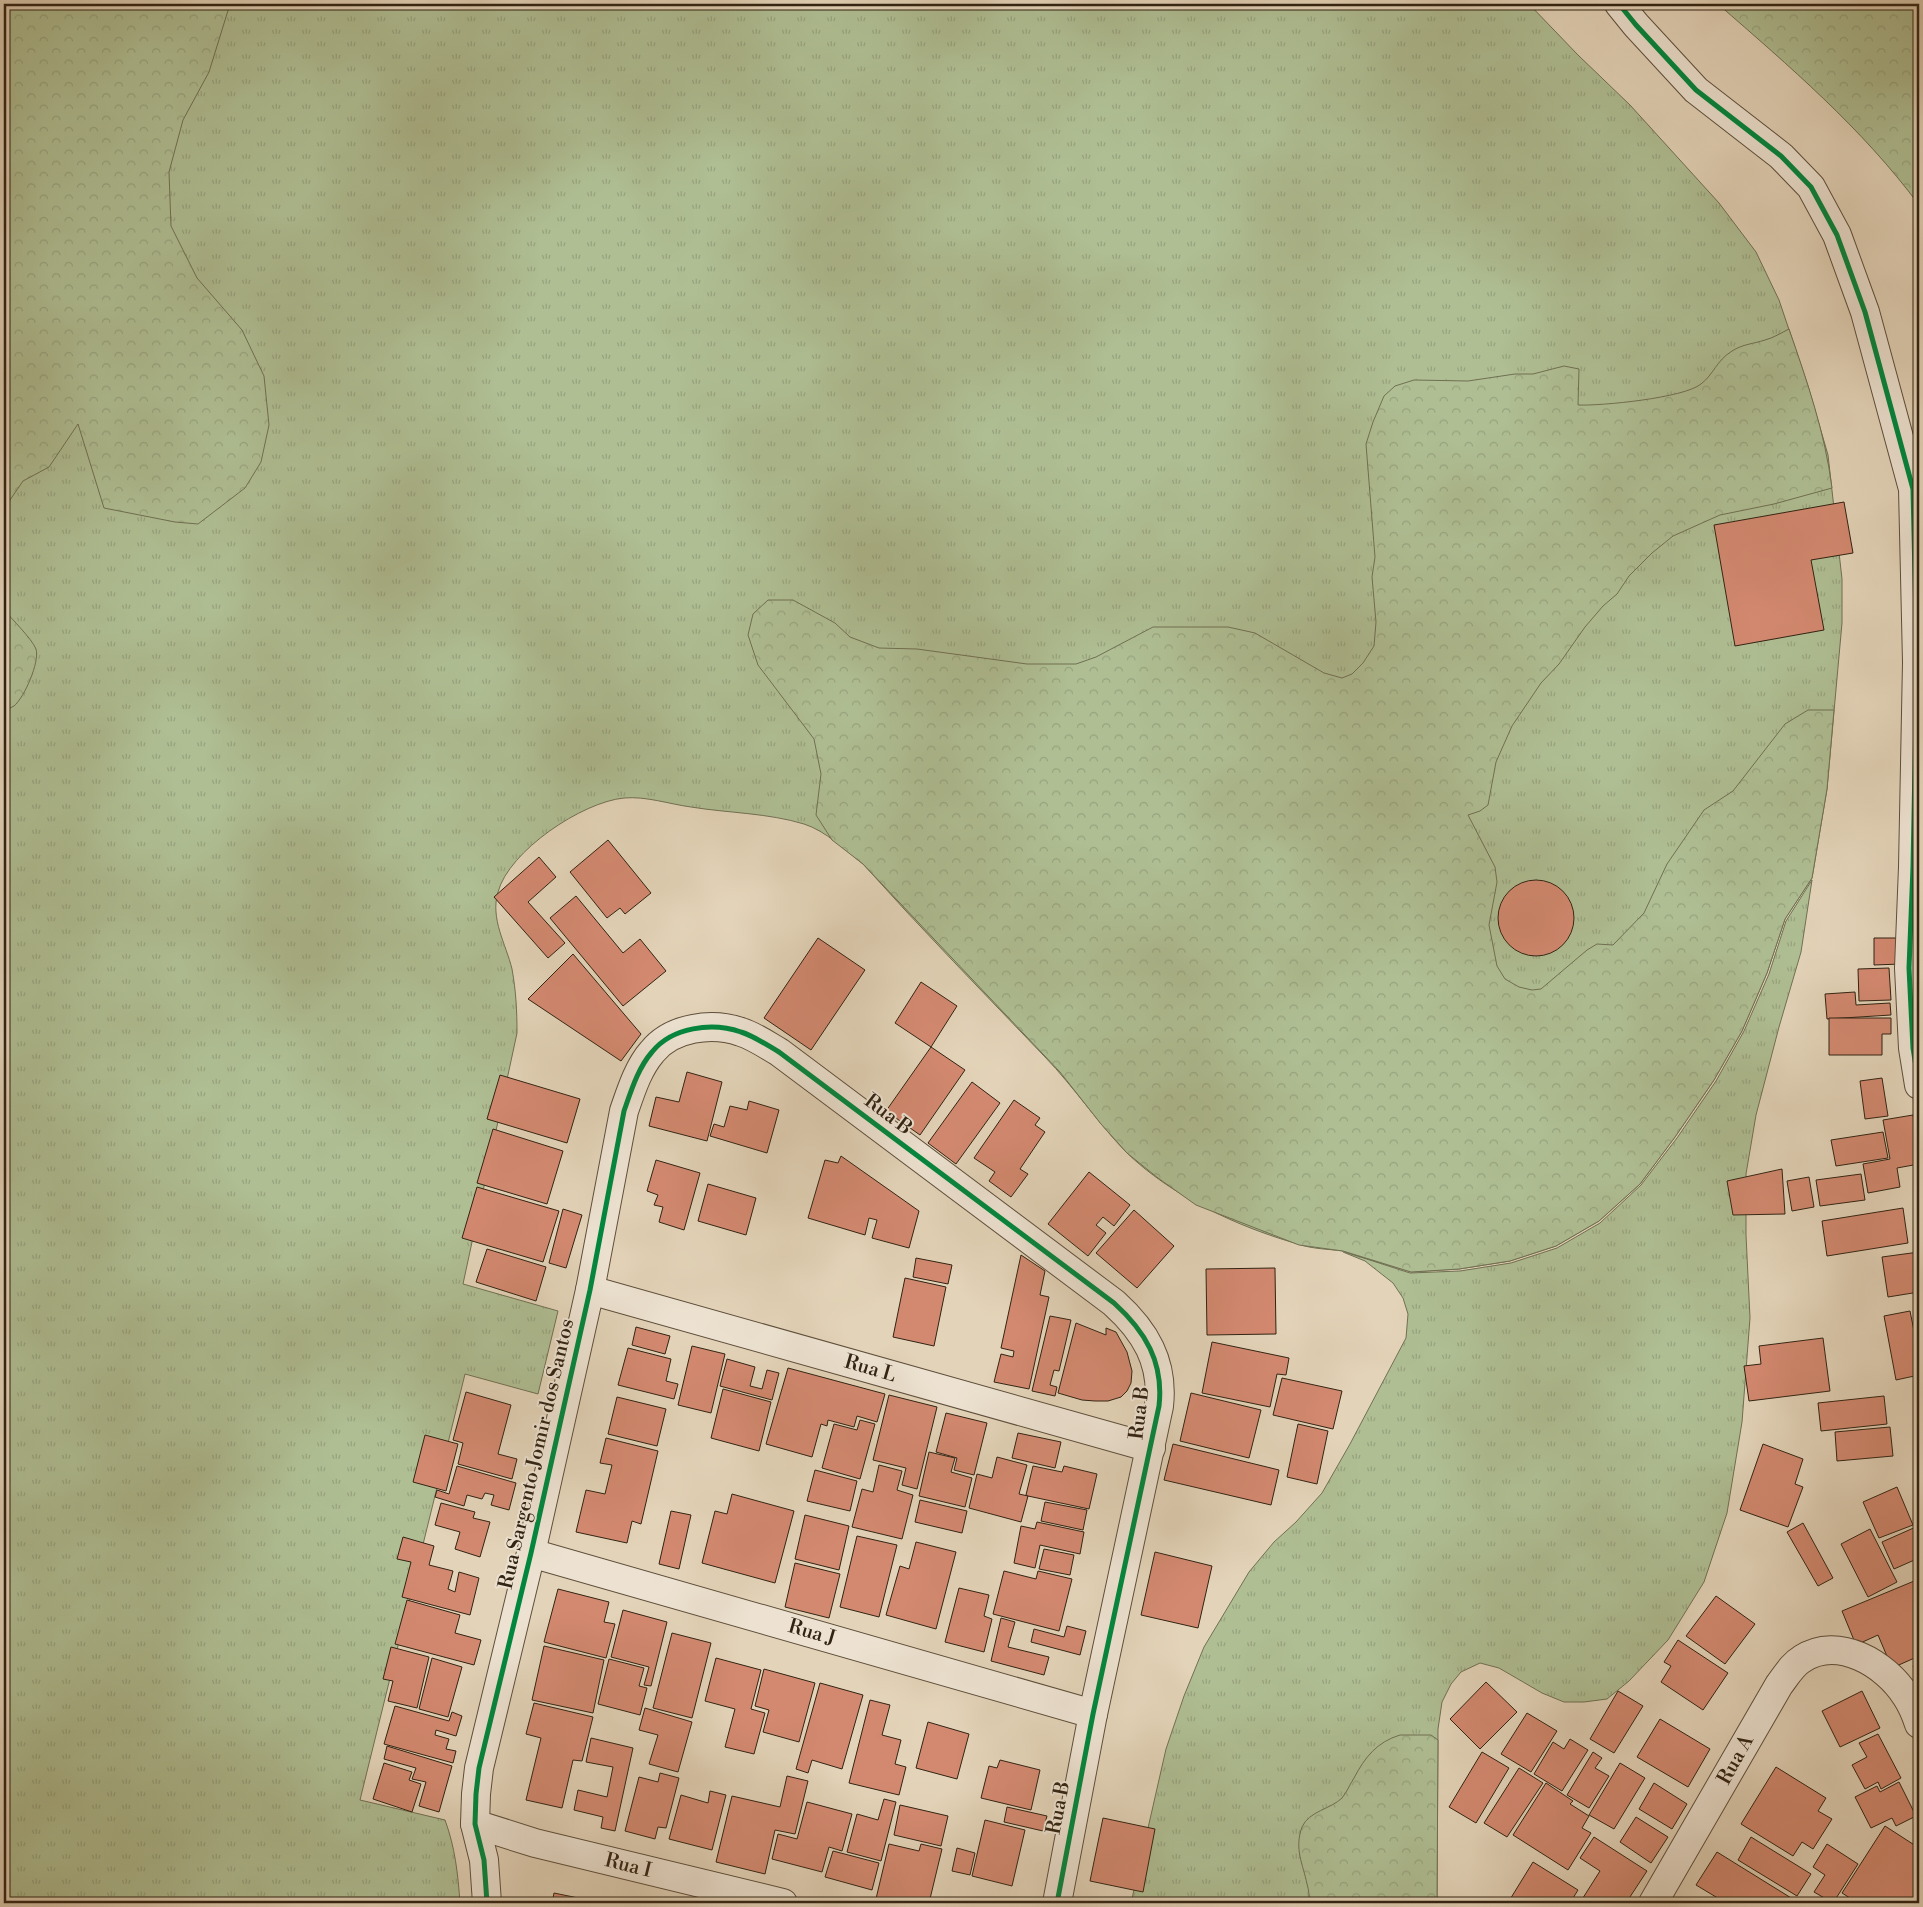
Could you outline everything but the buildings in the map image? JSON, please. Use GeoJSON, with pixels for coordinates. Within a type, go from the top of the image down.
{"type":"FeatureCollection","features":[{"type":"Feature","properties":{"kind":"street"},"geometry":{"type":"LineString","coordinates":[[1619,4],[1696,90],[1781,156],[1811,187],[1837,235],[1865,312],[1913,489],[1916,662],[1913,867],[1909,968],[1913,1048],[1919,1085]]}},
{"type":"Feature","properties":{"kind":"street","name":"Rua B"},"geometry":{"type":"LineString","coordinates":[[681,1032],[726,1028],[742,1032],[779,1052],[1114,1303],[1131,1318],[1142,1333],[1155,1360],[1161,1394],[1093,1714],[1057,1903]]}},
{"type":"Feature","properties":{"kind":"street","name":"Rua Sargento Jomir dos Santos"},"geometry":{"type":"LineString","coordinates":[[487,1903],[484,1860],[475,1824],[479,1768],[531,1553],[590,1290],[624,1111],[644,1063],[652,1052],[669,1036],[681,1032]]}},
{"type":"Feature","properties":{"kind":"street","name":"Rua L"},"geometry":{"type":"LineString","coordinates":[[590,1290],[1151,1448]]}},
{"type":"Feature","properties":{"kind":"street","name":"Rua J"},"geometry":{"type":"LineString","coordinates":[[531,1553],[1093,1714]]}},
{"type":"Feature","properties":{"kind":"street","name":"Rua A"},"geometry":{"type":"LineString","coordinates":[[1653,1903],[1783,1679],[1800,1660],[1810,1654],[1830,1649],[1844,1650],[1868,1661],[1880,1669],[1906,1695],[1919,1724]]}},
{"type":"Feature","properties":{"kind":"street","name":"Rua I"},"geometry":{"type":"LineString","coordinates":[[475,1824],[535,1843],[783,1903]]}},
{"type":"Feature","properties":{"kind":"green space"},"geometry":{"type":"Polygon","coordinates":[[[4,4],[1529,4],[1630,105],[1719,203],[1756,252],[1779,300],[1808,386],[1828,455],[1842,579],[1842,623],[1827,789],[1812,878],[1785,919],[1767,973],[1742,1031],[1714,1080],[1640,1184],[1599,1221],[1556,1246],[1510,1261],[1459,1269],[1411,1272],[1345,1252],[1410,1273],[1460,1271],[1511,1263],[1557,1248],[1600,1223],[1641,1185],[1677,1138],[1716,1081],[1744,1031],[1769,974],[1786,921],[1812,880],[1801,952],[1756,1115],[1746,1174],[1746,1235],[1750,1318],[1742,1422],[1727,1513],[1704,1582],[1668,1640],[1629,1681],[1607,1699],[1564,1702],[1542,1693],[1499,1668],[1480,1663],[1461,1672],[1451,1684],[1442,1702],[1438,1729],[1437,1903],[1131,1903],[1166,1749],[1184,1696],[1204,1647],[1249,1572],[1274,1542],[1296,1522],[1322,1493],[1406,1338],[1408,1314],[1403,1298],[1393,1283],[1365,1261],[1343,1252],[1343,1251],[1303,1246],[1252,1229],[1229,1219],[1184,1196],[1144,1168],[1115,1141],[1056,1068],[863,864],[828,836],[812,827],[790,820],[683,806],[649,799],[624,798],[588,809],[549,831],[516,861],[505,876],[498,892],[496,902],[497,922],[512,969],[517,1033],[463,1284],[558,1311],[538,1394],[465,1374],[360,1800],[445,1820],[456,1861],[460,1903],[4,1903],[4,4]]]}},
{"type":"Feature","properties":{"kind":"green space"},"geometry":{"type":"Polygon","coordinates":[[[4,4],[230,4],[209,72],[183,120],[169,172],[171,226],[197,278],[242,330],[264,376],[269,425],[261,462],[245,488],[198,524],[175,522],[104,508],[78,424],[49,467],[23,481],[10,500],[4,519],[4,4]]]}},
{"type":"Feature","properties":{"kind":"green space"},"geometry":{"type":"Polygon","coordinates":[[[1718,4],[1919,4],[1919,205],[1874,150],[1824,99],[1718,4]]]}},
{"type":"Feature","properties":{"kind":"green space"},"geometry":{"type":"Polygon","coordinates":[[[1789,329],[1820,427],[1832,488],[1774,504],[1720,515],[1673,536],[1652,553],[1629,576],[1617,594],[1603,606],[1585,627],[1559,664],[1541,683],[1512,726],[1496,762],[1488,805],[1480,811],[1468,815],[1495,867],[1497,882],[1489,925],[1497,966],[1505,979],[1519,987],[1532,990],[1541,989],[1587,950],[1597,944],[1613,945],[1644,913],[1667,864],[1704,810],[1733,791],[1785,724],[1808,710],[1834,710],[1827,789],[1812,878],[1785,919],[1767,973],[1742,1031],[1714,1080],[1640,1184],[1599,1221],[1556,1246],[1510,1261],[1459,1269],[1411,1272],[1343,1251],[1299,1245],[1196,1205],[1127,1153],[1101,1124],[1060,1072],[863,864],[832,840],[816,815],[821,774],[814,739],[758,665],[748,635],[753,614],[768,600],[793,600],[835,623],[850,637],[879,648],[917,649],[1027,664],[1076,664],[1096,657],[1153,627],[1228,627],[1255,633],[1324,673],[1342,678],[1352,674],[1363,663],[1374,646],[1376,622],[1372,577],[1375,557],[1366,444],[1384,396],[1395,386],[1414,380],[1468,381],[1515,374],[1533,374],[1564,366],[1579,369],[1578,405],[1642,400],[1692,389],[1701,384],[1722,359],[1732,351],[1744,345],[1771,338],[1789,329]]]}},
{"type":"Feature","properties":{"kind":"green space"},"geometry":{"type":"Polygon","coordinates":[[[4,610],[30,640],[36,649],[37,655],[33,671],[22,696],[14,706],[4,711],[4,610]]]}},
{"type":"Feature","properties":{"kind":"green space"},"geometry":{"type":"Polygon","coordinates":[[[1400,1735],[1431,1735],[1438,1740],[1437,1903],[1310,1903],[1299,1849],[1302,1827],[1310,1817],[1342,1798],[1372,1751],[1400,1735]]]}},
{"type":"Feature","properties":{"kind":"cycle path"},"geometry":{"type":"LineString","coordinates":[[1619,4],[1696,90],[1781,156],[1811,187],[1837,235],[1865,312],[1913,489],[1917,662],[1909,968],[1913,1048],[1919,1085]]}},
{"type":"Feature","properties":{"kind":"cycle path"},"geometry":{"type":"LineString","coordinates":[[487,1903],[484,1860],[475,1824],[479,1768],[531,1553],[590,1290],[624,1111],[639,1072],[652,1052],[670,1037],[681,1032],[705,1027],[718,1027],[741,1032],[756,1038],[779,1052],[1114,1303],[1135,1325],[1150,1348],[1158,1375],[1160,1390],[1159,1406],[1093,1714],[1057,1903]]}}]}
